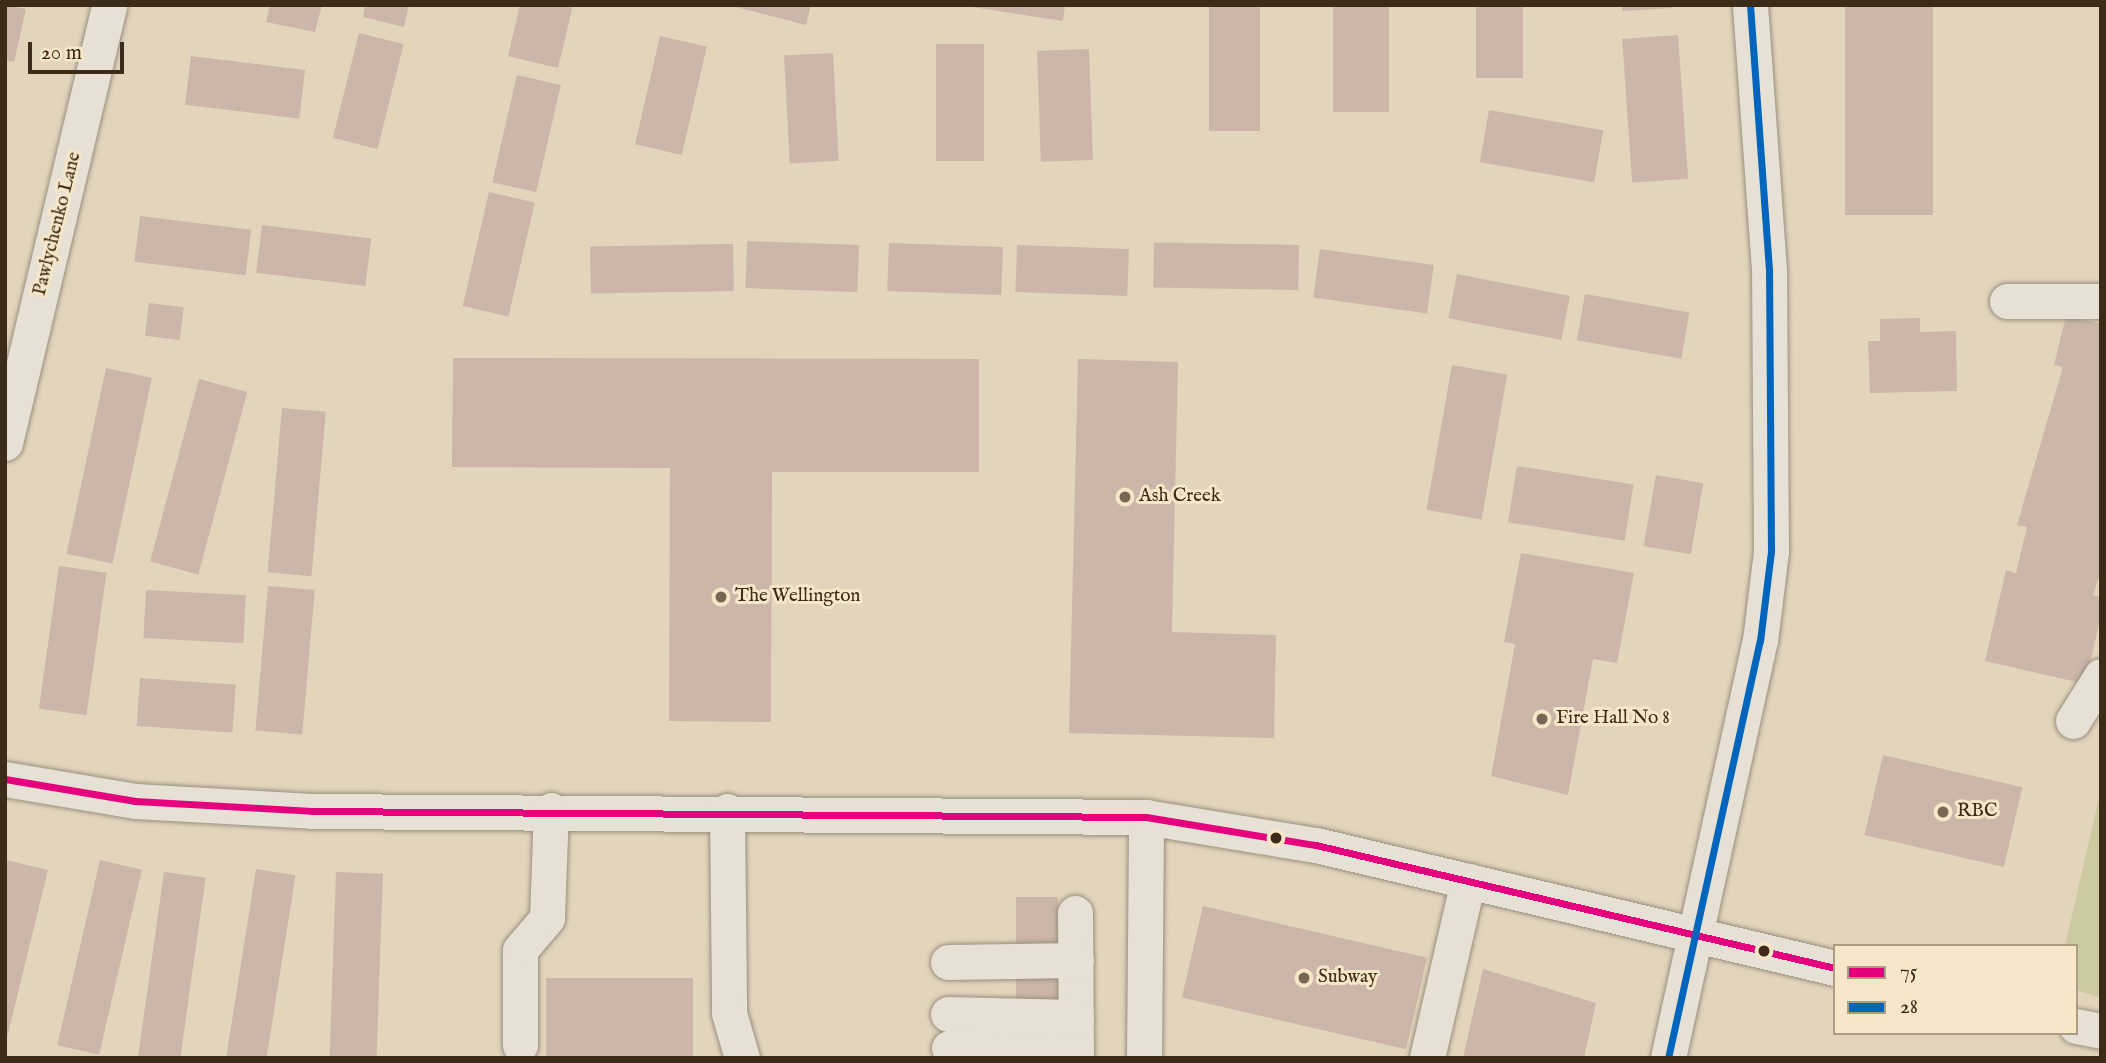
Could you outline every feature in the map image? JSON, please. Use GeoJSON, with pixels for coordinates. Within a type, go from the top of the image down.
{"type":"FeatureCollection","features":[{"type":"Feature","properties":{"kind":"street","name":"Pawlychenko Lane"},"geometry":{"type":"LineString","coordinates":[[5,443],[109,5]]}},
{"type":"Feature","properties":{"kind":"street"},"geometry":{"type":"LineString","coordinates":[[1668,1058],[1760,641],[1770,551],[1769,270],[1750,5]]}},
{"type":"Feature","properties":{"kind":"street"},"geometry":{"type":"LineString","coordinates":[[2007,301],[2101,301]]}},
{"type":"Feature","properties":{"kind":"street"},"geometry":{"type":"LineString","coordinates":[[2073,721],[2101,676]]}},
{"type":"Feature","properties":{"kind":"street"},"geometry":{"type":"LineString","coordinates":[[5,779],[135,801],[312,811],[727,811],[1146,817],[1252,831],[1833,968]]}},
{"type":"Feature","properties":{"kind":"street"},"geometry":{"type":"LineString","coordinates":[[520,1045],[520,950],[547,918],[551,810]]}},
{"type":"Feature","properties":{"kind":"street"},"geometry":{"type":"LineString","coordinates":[[727,811],[729,1013],[742,1058]]}},
{"type":"Feature","properties":{"kind":"street"},"geometry":{"type":"LineString","coordinates":[[1144,1058],[1146,817]]}},
{"type":"Feature","properties":{"kind":"street"},"geometry":{"type":"LineString","coordinates":[[1427,1058],[1468,881]]}},
{"type":"Feature","properties":{"kind":"street"},"geometry":{"type":"LineString","coordinates":[[1075,913],[1076,1013]]}},
{"type":"Feature","properties":{"kind":"street"},"geometry":{"type":"LineString","coordinates":[[1076,1013],[949,1005],[1076,1013]]}},
{"type":"Feature","properties":{"kind":"street"},"geometry":{"type":"LineString","coordinates":[[2078,1026],[2101,1031]]}},
{"type":"Feature","properties":{"kind":"shaded area"},"geometry":{"type":"Polygon","coordinates":[[[2101,789],[2101,998],[2078,991],[2078,944],[2065,944],[2101,789]]]}},
{"type":"Feature","properties":{"kind":"building"},"geometry":{"type":"Polygon","coordinates":[[[5,5],[26,9],[14,62],[5,60],[5,5]]]}},
{"type":"Feature","properties":{"kind":"building"},"geometry":{"type":"Polygon","coordinates":[[[270,5],[322,5],[315,32],[266,22],[270,5]]]}},
{"type":"Feature","properties":{"kind":"building"},"geometry":{"type":"Polygon","coordinates":[[[365,5],[409,5],[404,27],[363,17],[365,5]]]}},
{"type":"Feature","properties":{"kind":"building"},"geometry":{"type":"Polygon","coordinates":[[[520,5],[573,5],[558,68],[508,56],[520,5]]]}},
{"type":"Feature","properties":{"kind":"building"},"geometry":{"type":"Polygon","coordinates":[[[728,5],[811,5],[806,25],[728,5]]]}},
{"type":"Feature","properties":{"kind":"building"},"geometry":{"type":"Polygon","coordinates":[[[959,5],[1065,5],[1063,21],[959,5]]]}},
{"type":"Feature","properties":{"kind":"building"},"geometry":{"type":"Polygon","coordinates":[[[1209,5],[1260,5],[1260,131],[1209,131],[1209,5]]]}},
{"type":"Feature","properties":{"kind":"building"},"geometry":{"type":"Polygon","coordinates":[[[1333,5],[1389,5],[1389,112],[1333,112],[1333,5]]]}},
{"type":"Feature","properties":{"kind":"building"},"geometry":{"type":"Polygon","coordinates":[[[1476,5],[1523,5],[1523,78],[1476,78],[1476,5]]]}},
{"type":"Feature","properties":{"kind":"building"},"geometry":{"type":"Polygon","coordinates":[[[1622,5],[1671,5],[1672,8],[1622,11],[1622,5]]]}},
{"type":"Feature","properties":{"kind":"building"},"geometry":{"type":"Polygon","coordinates":[[[1845,5],[1933,5],[1933,215],[1845,215],[1845,5]]]}},
{"type":"Feature","properties":{"kind":"building"},"geometry":{"type":"Polygon","coordinates":[[[359,33],[404,44],[378,149],[333,138],[359,33]]]}},
{"type":"Feature","properties":{"kind":"building"},"geometry":{"type":"Polygon","coordinates":[[[1678,35],[1688,179],[1632,183],[1622,39],[1678,35]]]}},
{"type":"Feature","properties":{"kind":"building"},"geometry":{"type":"Polygon","coordinates":[[[660,36],[707,47],[682,155],[635,144],[660,36]]]}},
{"type":"Feature","properties":{"kind":"building"},"geometry":{"type":"Polygon","coordinates":[[[936,44],[984,44],[984,161],[936,161],[936,44]]]}},
{"type":"Feature","properties":{"kind":"building"},"geometry":{"type":"Polygon","coordinates":[[[1089,49],[1093,160],[1041,162],[1037,51],[1089,49]]]}},
{"type":"Feature","properties":{"kind":"building"},"geometry":{"type":"Polygon","coordinates":[[[833,53],[839,161],[790,163],[784,56],[833,53]]]}},
{"type":"Feature","properties":{"kind":"building"},"geometry":{"type":"Polygon","coordinates":[[[191,56],[305,70],[299,119],[185,105],[191,56]]]}},
{"type":"Feature","properties":{"kind":"building"},"geometry":{"type":"Polygon","coordinates":[[[517,75],[561,85],[536,192],[492,182],[517,75]]]}},
{"type":"Feature","properties":{"kind":"building"},"geometry":{"type":"Polygon","coordinates":[[[1489,110],[1603,130],[1594,182],[1480,162],[1489,110]]]}},
{"type":"Feature","properties":{"kind":"building"},"geometry":{"type":"Polygon","coordinates":[[[489,192],[535,203],[508,317],[463,306],[489,192]]]}},
{"type":"Feature","properties":{"kind":"building"},"geometry":{"type":"Polygon","coordinates":[[[140,216],[251,230],[246,275],[134,262],[140,216]]]}},
{"type":"Feature","properties":{"kind":"building"},"geometry":{"type":"Polygon","coordinates":[[[262,225],[371,238],[365,286],[256,273],[262,225]]]}},
{"type":"Feature","properties":{"kind":"building"},"geometry":{"type":"Polygon","coordinates":[[[747,241],[859,245],[857,292],[745,288],[747,241]]]}},
{"type":"Feature","properties":{"kind":"building"},"geometry":{"type":"Polygon","coordinates":[[[1154,242],[1299,245],[1298,290],[1153,287],[1154,242]]]}},
{"type":"Feature","properties":{"kind":"building"},"geometry":{"type":"Polygon","coordinates":[[[889,243],[1003,247],[1001,295],[887,291],[889,243]]]}},
{"type":"Feature","properties":{"kind":"building"},"geometry":{"type":"Polygon","coordinates":[[[733,244],[734,291],[591,293],[590,246],[733,244]]]}},
{"type":"Feature","properties":{"kind":"building"},"geometry":{"type":"Polygon","coordinates":[[[1017,245],[1129,249],[1127,296],[1015,292],[1017,245]]]}},
{"type":"Feature","properties":{"kind":"building"},"geometry":{"type":"Polygon","coordinates":[[[1320,249],[1434,265],[1427,314],[1313,298],[1320,249]]]}},
{"type":"Feature","properties":{"kind":"building"},"geometry":{"type":"Polygon","coordinates":[[[1457,274],[1570,296],[1561,340],[1448,318],[1457,274]]]}},
{"type":"Feature","properties":{"kind":"building"},"geometry":{"type":"Polygon","coordinates":[[[1585,294],[1689,312],[1681,359],[1577,340],[1585,294]]]}},
{"type":"Feature","properties":{"kind":"building"},"geometry":{"type":"Polygon","coordinates":[[[149,303],[184,307],[180,340],[145,336],[149,303]]]}},
{"type":"Feature","properties":{"kind":"building"},"geometry":{"type":"Polygon","coordinates":[[[2066,316],[2101,324],[2101,571],[2093,595],[2101,597],[2101,616],[2085,684],[1985,661],[2006,570],[2016,573],[2027,527],[2017,525],[2063,367],[2054,365],[2066,316]]]}},
{"type":"Feature","properties":{"kind":"building"},"geometry":{"type":"Polygon","coordinates":[[[1920,318],[1920,332],[1956,331],[1957,391],[1870,393],[1868,341],[1880,341],[1880,319],[1920,318]]]}},
{"type":"Feature","properties":{"kind":"building","name":"The Wellington"},"geometry":{"type":"Polygon","coordinates":[[[453,358],[979,359],[979,472],[772,472],[771,722],[669,721],[670,468],[452,467],[453,358]]]}},
{"type":"Feature","properties":{"kind":"building","name":"Ash Creek"},"geometry":{"type":"Polygon","coordinates":[[[1078,359],[1178,362],[1172,632],[1276,635],[1274,738],[1069,733],[1078,359]]]}},
{"type":"Feature","properties":{"kind":"building"},"geometry":{"type":"Polygon","coordinates":[[[1452,365],[1507,375],[1482,519],[1426,510],[1452,365]]]}},
{"type":"Feature","properties":{"kind":"building"},"geometry":{"type":"Polygon","coordinates":[[[106,368],[152,378],[112,564],[66,554],[106,368]]]}},
{"type":"Feature","properties":{"kind":"building"},"geometry":{"type":"Polygon","coordinates":[[[199,379],[247,392],[198,575],[150,562],[199,379]]]}},
{"type":"Feature","properties":{"kind":"building"},"geometry":{"type":"Polygon","coordinates":[[[282,408],[326,412],[311,576],[268,572],[282,408]]]}},
{"type":"Feature","properties":{"kind":"building"},"geometry":{"type":"Polygon","coordinates":[[[1517,466],[1634,484],[1625,541],[1508,522],[1517,466]]]}},
{"type":"Feature","properties":{"kind":"building"},"geometry":{"type":"Polygon","coordinates":[[[1656,475],[1703,483],[1691,554],[1643,546],[1656,475]]]}},
{"type":"Feature","properties":{"kind":"building","name":"Fire Hall No 8"},"geometry":{"type":"Polygon","coordinates":[[[1521,553],[1634,573],[1617,663],[1593,659],[1568,795],[1491,776],[1515,644],[1504,642],[1521,553]]]}},
{"type":"Feature","properties":{"kind":"building"},"geometry":{"type":"Polygon","coordinates":[[[59,566],[107,573],[86,715],[39,709],[59,566]]]}},
{"type":"Feature","properties":{"kind":"building"},"geometry":{"type":"Polygon","coordinates":[[[268,586],[315,590],[302,735],[255,730],[268,586]]]}},
{"type":"Feature","properties":{"kind":"building"},"geometry":{"type":"Polygon","coordinates":[[[146,590],[246,595],[243,643],[143,638],[146,590]]]}},
{"type":"Feature","properties":{"kind":"building"},"geometry":{"type":"Polygon","coordinates":[[[140,678],[236,685],[232,733],[137,726],[140,678]]]}},
{"type":"Feature","properties":{"kind":"building","name":"RBC"},"geometry":{"type":"Polygon","coordinates":[[[1883,755],[2022,787],[2004,867],[1865,835],[1883,755]]]}},
{"type":"Feature","properties":{"kind":"building"},"geometry":{"type":"Polygon","coordinates":[[[6,860],[48,870],[5,1042],[6,860]]]}},
{"type":"Feature","properties":{"kind":"building"},"geometry":{"type":"Polygon","coordinates":[[[100,860],[142,870],[99,1055],[57,1045],[100,860]]]}},
{"type":"Feature","properties":{"kind":"building"},"geometry":{"type":"Polygon","coordinates":[[[256,869],[296,875],[267,1058],[226,1058],[256,869]]]}},
{"type":"Feature","properties":{"kind":"building"},"geometry":{"type":"Polygon","coordinates":[[[164,872],[206,878],[180,1058],[138,1058],[164,872]]]}},
{"type":"Feature","properties":{"kind":"building"},"geometry":{"type":"Polygon","coordinates":[[[336,872],[383,874],[377,1058],[330,1058],[336,872]]]}},
{"type":"Feature","properties":{"kind":"building"},"geometry":{"type":"Polygon","coordinates":[[[1016,897],[1058,897],[1058,1058],[1016,1058],[1016,897]]]}},
{"type":"Feature","properties":{"kind":"building","name":"Subway"},"geometry":{"type":"Polygon","coordinates":[[[1203,906],[1427,958],[1406,1049],[1182,998],[1203,906]]]}},
{"type":"Feature","properties":{"kind":"building"},"geometry":{"type":"Polygon","coordinates":[[[1483,969],[1596,1003],[1584,1058],[1463,1058],[1483,969]]]}},
{"type":"Feature","properties":{"kind":"building"},"geometry":{"type":"Polygon","coordinates":[[[546,978],[693,978],[693,1058],[546,1058],[546,978]]]}},
{"type":"Feature","properties":{"kind":"transit line","name":"28"},"geometry":{"type":"LineString","coordinates":[[1668,1058],[1760,641],[1771,551],[1769,270],[1750,5]]}},
{"type":"Feature","properties":{"kind":"transit line","name":"75"},"geometry":{"type":"LineString","coordinates":[[5,779],[135,801],[312,811],[1146,817],[1316,845],[1833,968]]}},
{"type":"Feature","properties":{"kind":"place","name":"Ash Creek"},"geometry":{"type":"Point","coordinates":[1125,497]}},
{"type":"Feature","properties":{"kind":"place","name":"The Wellington"},"geometry":{"type":"Point","coordinates":[721,597]}},
{"type":"Feature","properties":{"kind":"place","name":"Fire Hall No 8"},"geometry":{"type":"Point","coordinates":[1542,719]}},
{"type":"Feature","properties":{"kind":"place","name":"RBC"},"geometry":{"type":"Point","coordinates":[1943,812]}},
{"type":"Feature","properties":{"kind":"place","name":"Subway"},"geometry":{"type":"Point","coordinates":[1304,978]}}]}
